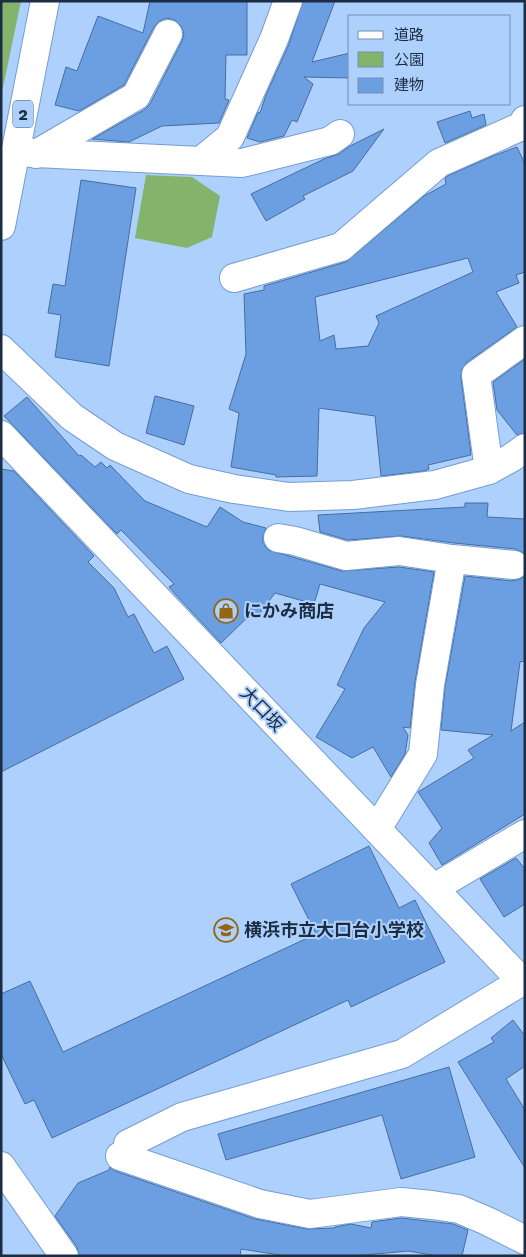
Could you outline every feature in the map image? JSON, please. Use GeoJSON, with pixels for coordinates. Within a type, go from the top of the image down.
{"type":"FeatureCollection","features":[{"type":"Feature","properties":{"kind":"street","name":"2"},"geometry":{"type":"LineString","coordinates":[[1,226],[25,153],[45,1]]}},
{"type":"Feature","properties":{"kind":"street"},"geometry":{"type":"LineString","coordinates":[[202,160],[230,137],[274,39],[288,1]]}},
{"type":"Feature","properties":{"kind":"street"},"geometry":{"type":"LineString","coordinates":[[25,153],[136,96],[168,34]]}},
{"type":"Feature","properties":{"kind":"street"},"geometry":{"type":"LineString","coordinates":[[234,278],[341,247],[439,163],[524,127]]}},
{"type":"Feature","properties":{"kind":"street"},"geometry":{"type":"LineString","coordinates":[[25,153],[202,160],[242,164],[330,141],[340,134]]}},
{"type":"Feature","properties":{"kind":"street"},"geometry":{"type":"LineString","coordinates":[[489,470],[476,375],[525,340]]}},
{"type":"Feature","properties":{"kind":"street"},"geometry":{"type":"LineString","coordinates":[[1,349],[72,417],[115,446],[189,479],[234,489],[289,497],[353,495],[435,485],[489,470],[525,448]]}},
{"type":"Feature","properties":{"kind":"street","name":"大口坂"},"geometry":{"type":"LineString","coordinates":[[1,435],[524,981]]}},
{"type":"Feature","properties":{"kind":"street"},"geometry":{"type":"LineString","coordinates":[[278,538],[346,556],[399,551],[452,559],[514,565]]}},
{"type":"Feature","properties":{"kind":"street"},"geometry":{"type":"LineString","coordinates":[[377,829],[423,754],[430,685],[452,559]]}},
{"type":"Feature","properties":{"kind":"street"},"geometry":{"type":"LineString","coordinates":[[434,888],[525,834]]}},
{"type":"Feature","properties":{"kind":"street"},"geometry":{"type":"LineString","coordinates":[[524,981],[402,1054],[182,1117],[124,1150],[260,1204],[310,1214],[401,1202],[432,1205],[459,1209],[487,1220],[525,1240]]}},
{"type":"Feature","properties":{"kind":"street"},"geometry":{"type":"LineString","coordinates":[[1,1166],[64,1256]]}},
{"type":"Feature","properties":{"kind":"green space"},"geometry":{"type":"Polygon","coordinates":[[[1,1],[21,1],[1,97],[1,1]]]}},
{"type":"Feature","properties":{"kind":"green space"},"geometry":{"type":"Polygon","coordinates":[[[146,175],[192,177],[220,196],[212,237],[187,248],[135,238],[146,175]]]}},
{"type":"Feature","properties":{"kind":"building"},"geometry":{"type":"Polygon","coordinates":[[[150,1],[247,1],[247,55],[226,55],[225,99],[229,100],[219,123],[162,126],[129,142],[92,139],[144,110],[150,104],[184,34],[181,26],[175,20],[167,18],[159,21],[154,27],[124,85],[79,111],[55,105],[66,67],[77,71],[98,16],[143,33],[150,1]]]}},
{"type":"Feature","properties":{"kind":"building"},"geometry":{"type":"Polygon","coordinates":[[[303,1],[335,1],[312,62],[348,53],[348,78],[304,77],[313,84],[297,122],[292,120],[284,136],[260,142],[247,138],[258,112],[260,113],[289,44],[303,1]]]}},
{"type":"Feature","properties":{"kind":"building"},"geometry":{"type":"Polygon","coordinates":[[[470,111],[472,118],[484,114],[486,125],[445,143],[437,122],[470,111]]]}},
{"type":"Feature","properties":{"kind":"building"},"geometry":{"type":"Polygon","coordinates":[[[384,129],[353,171],[303,196],[305,199],[266,221],[251,194],[324,159],[339,154],[350,146],[384,129]]]}},
{"type":"Feature","properties":{"kind":"building"},"geometry":{"type":"Polygon","coordinates":[[[517,147],[525,164],[525,272],[516,275],[519,283],[496,292],[517,327],[467,362],[462,369],[461,377],[471,455],[428,465],[429,469],[424,471],[381,476],[375,416],[319,408],[317,476],[276,477],[276,475],[231,467],[239,413],[229,409],[246,354],[244,294],[264,290],[264,286],[346,262],[424,196],[446,184],[445,179],[447,176],[517,147]],[[468,258],[315,297],[320,341],[334,335],[336,349],[368,346],[379,323],[376,316],[473,272],[468,258]]]}},
{"type":"Feature","properties":{"kind":"building"},"geometry":{"type":"Polygon","coordinates":[[[81,180],[136,188],[109,366],[55,357],[61,315],[48,313],[53,284],[65,286],[81,180]]]}},
{"type":"Feature","properties":{"kind":"building"},"geometry":{"type":"Polygon","coordinates":[[[525,359],[525,433],[517,435],[497,410],[493,382],[525,359]]]}},
{"type":"Feature","properties":{"kind":"building"},"geometry":{"type":"Polygon","coordinates":[[[155,396],[194,406],[184,445],[146,433],[155,396]]]}},
{"type":"Feature","properties":{"kind":"building"},"geometry":{"type":"Polygon","coordinates":[[[27,397],[79,456],[81,455],[95,467],[101,462],[107,468],[110,465],[145,501],[207,527],[220,507],[243,522],[266,528],[263,543],[268,550],[342,571],[399,567],[434,572],[415,682],[410,728],[403,727],[408,735],[405,754],[391,777],[373,747],[352,758],[316,737],[345,689],[337,685],[364,628],[385,602],[320,584],[314,604],[275,593],[257,617],[253,612],[221,643],[169,587],[174,584],[121,530],[117,534],[4,416],[27,397]]]}},
{"type":"Feature","properties":{"kind":"building"},"geometry":{"type":"Polygon","coordinates":[[[1,469],[14,471],[94,556],[88,562],[114,588],[128,617],[134,614],[154,653],[167,646],[184,679],[1,772],[1,469]]]}},
{"type":"Feature","properties":{"kind":"building"},"geometry":{"type":"Polygon","coordinates":[[[465,503],[488,503],[487,517],[525,519],[525,554],[516,549],[401,536],[348,540],[320,532],[318,515],[465,507],[465,503]]]}},
{"type":"Feature","properties":{"kind":"building"},"geometry":{"type":"Polygon","coordinates":[[[465,576],[512,581],[525,576],[525,661],[520,662],[511,731],[525,722],[525,814],[442,865],[429,843],[442,828],[418,792],[474,758],[468,750],[493,735],[441,730],[445,687],[465,576]]]}},
{"type":"Feature","properties":{"kind":"building"},"geometry":{"type":"Polygon","coordinates":[[[369,846],[399,908],[415,900],[445,962],[351,1007],[348,1000],[52,1138],[34,1100],[25,1104],[1,1054],[1,994],[30,981],[63,1052],[316,934],[291,884],[369,846]]]}},
{"type":"Feature","properties":{"kind":"building"},"geometry":{"type":"Polygon","coordinates":[[[516,858],[525,869],[525,904],[504,917],[480,879],[516,858]]]}},
{"type":"Feature","properties":{"kind":"building"},"geometry":{"type":"Polygon","coordinates":[[[513,1020],[525,1036],[525,1066],[506,1079],[525,1110],[525,1168],[458,1062],[494,1042],[491,1038],[513,1020]]]}},
{"type":"Feature","properties":{"kind":"building"},"geometry":{"type":"Polygon","coordinates":[[[449,1067],[475,1157],[401,1179],[382,1115],[226,1160],[218,1134],[449,1067]]]}},
{"type":"Feature","properties":{"kind":"building"},"geometry":{"type":"Polygon","coordinates":[[[110,1167],[115,1171],[255,1219],[307,1229],[334,1228],[351,1224],[371,1228],[372,1222],[401,1218],[453,1224],[468,1230],[462,1256],[438,1256],[408,1251],[353,1256],[286,1256],[241,1249],[240,1256],[79,1256],[77,1247],[55,1216],[78,1183],[109,1170],[110,1167]]]}},
{"type":"Feature","properties":{"kind":"place","name":"にかみ商店"},"geometry":{"type":"Point","coordinates":[226,611]}},
{"type":"Feature","properties":{"kind":"place","name":"横浜市立大口台小学校"},"geometry":{"type":"Point","coordinates":[226,930]}}]}
